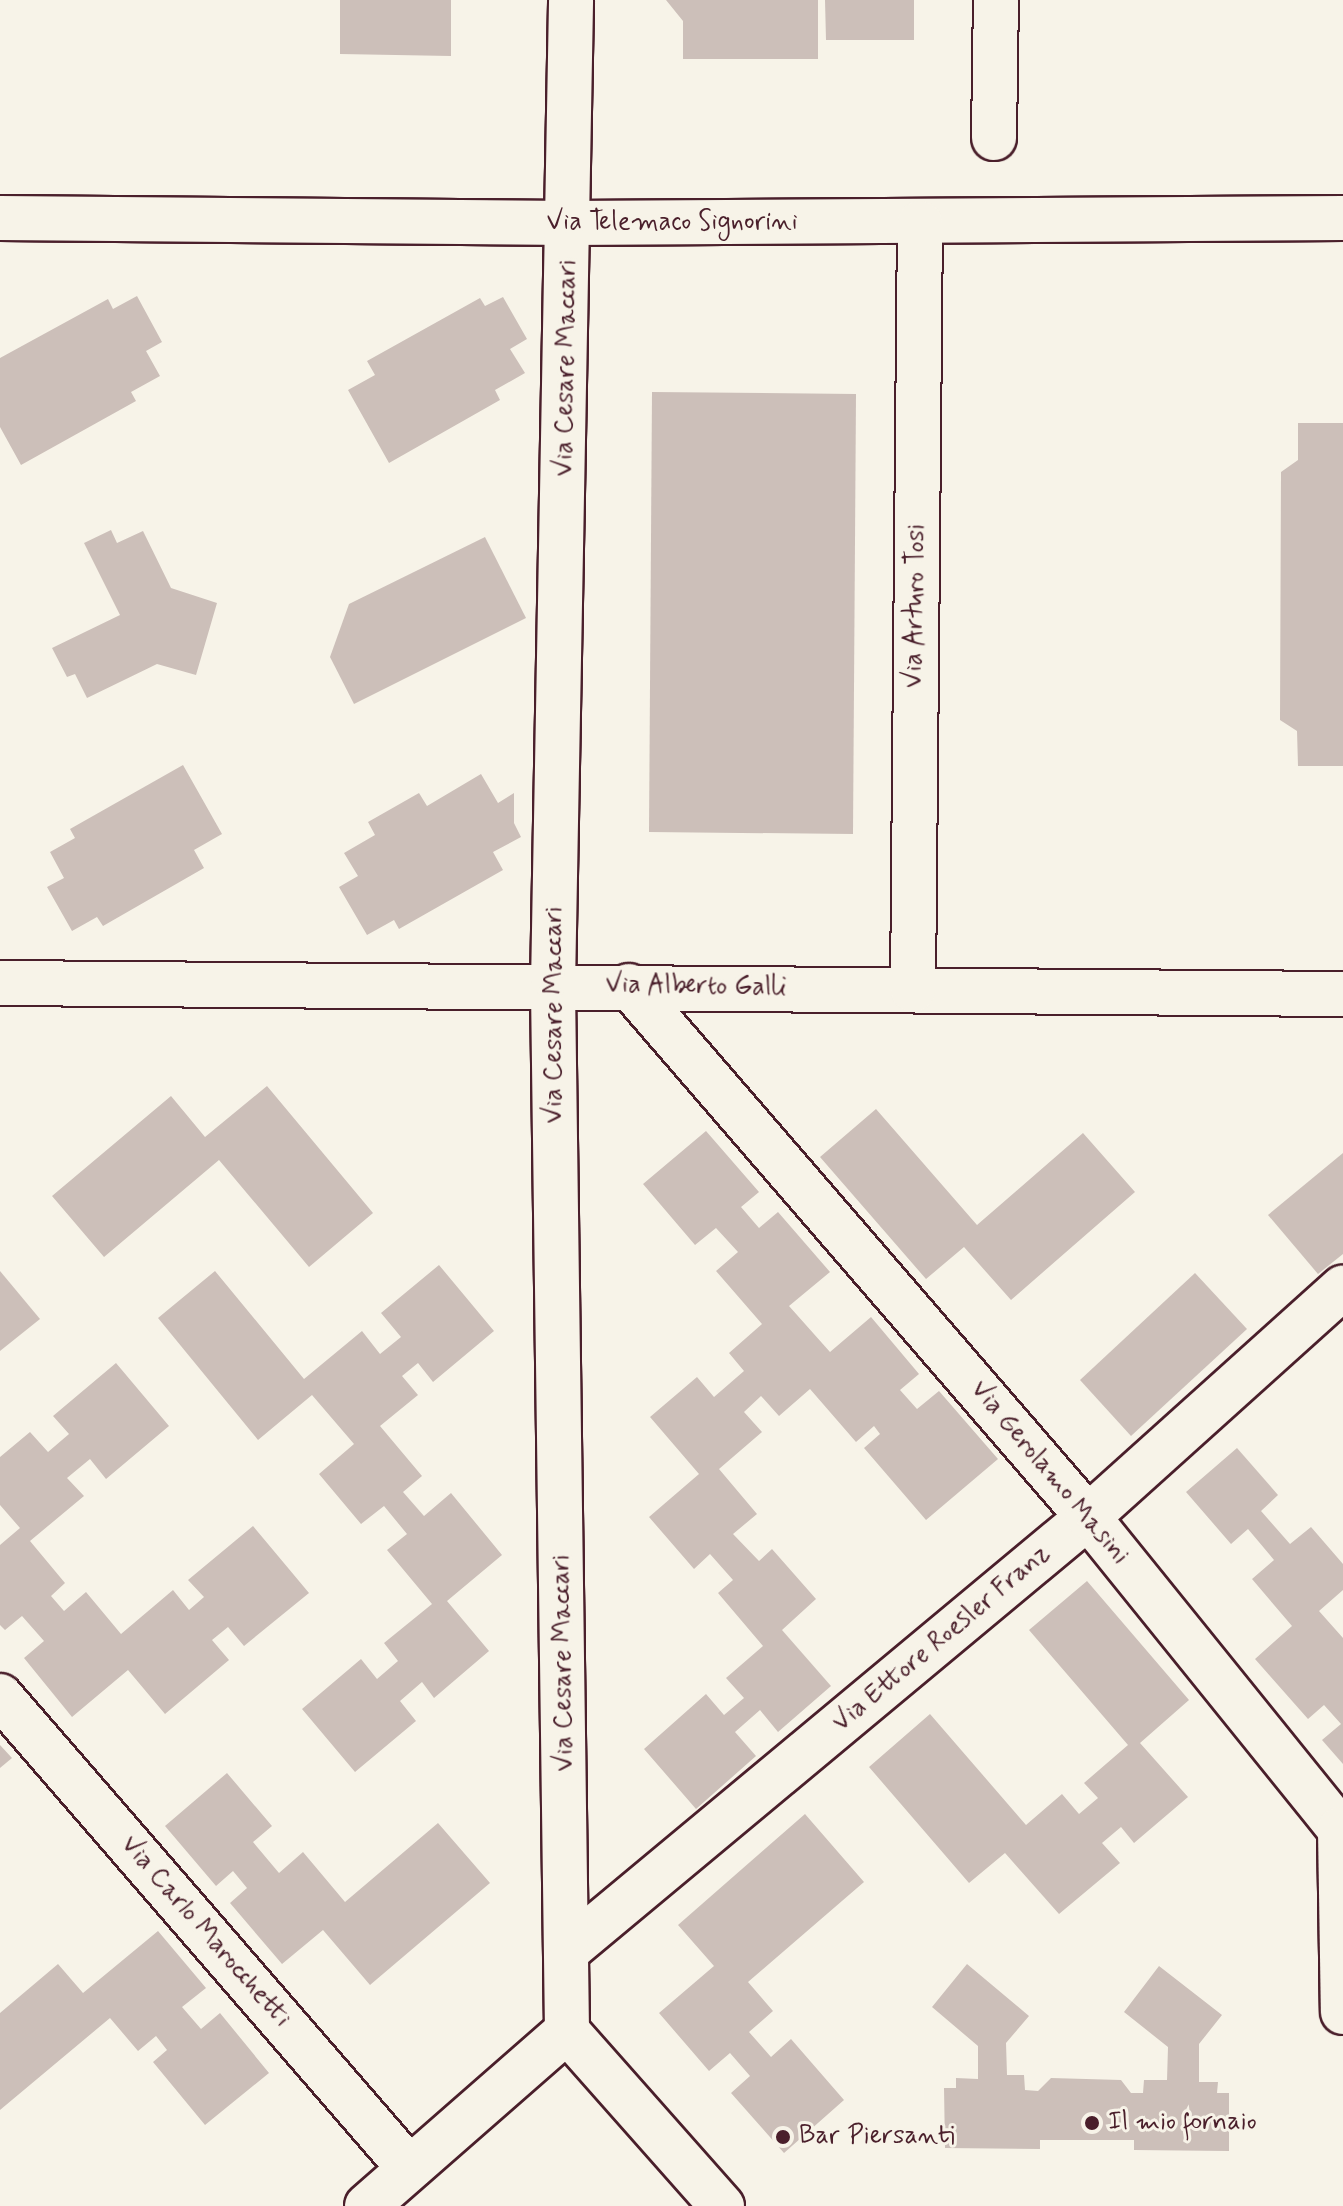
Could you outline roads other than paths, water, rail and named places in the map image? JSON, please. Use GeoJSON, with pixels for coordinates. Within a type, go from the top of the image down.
{"type":"FeatureCollection","features":[{"type":"Feature","properties":{"kind":"street","name":"Via Cesare Maccari"},"geometry":{"type":"LineString","coordinates":[[567,2031],[553,985],[570,223],[571,0]]}},
{"type":"Feature","properties":{"kind":"street"},"geometry":{"type":"LineString","coordinates":[[994,138],[996,0]]}},
{"type":"Feature","properties":{"kind":"street","name":"Via Telemaco Signorini"},"geometry":{"type":"LineString","coordinates":[[0,218],[570,223],[1343,218]]}},
{"type":"Feature","properties":{"kind":"street","name":"Via Arturo Tosi"},"geometry":{"type":"LineString","coordinates":[[913,990],[920,223]]}},
{"type":"Feature","properties":{"kind":"street","name":"Via Alberto Galli"},"geometry":{"type":"LineString","coordinates":[[0,983],[553,985],[1343,994]]}},
{"type":"Feature","properties":{"kind":"street","name":"Via Gerolamo Masini"},"geometry":{"type":"LineString","coordinates":[[629,986],[1088,1517],[1340,1829],[1343,2012]]}},
{"type":"Feature","properties":{"kind":"street","name":"Via Ettore Roesler Franz"},"geometry":{"type":"LineString","coordinates":[[568,1950],[1088,1517],[1343,1287]]}},
{"type":"Feature","properties":{"kind":"street","name":"Via Carlo Marocchetti"},"geometry":{"type":"LineString","coordinates":[[0,1696],[409,2168]]}},
{"type":"Feature","properties":{"kind":"street"},"geometry":{"type":"LineString","coordinates":[[367,2206],[567,2031],[722,2206]]}},
{"type":"Feature","properties":{"kind":"place","name":"Il mio fornaio"},"geometry":{"type":"Point","coordinates":[1092,2123]}},
{"type":"Feature","properties":{"kind":"place","name":"Bar Piersanti"},"geometry":{"type":"Point","coordinates":[783,2137]}}]}
